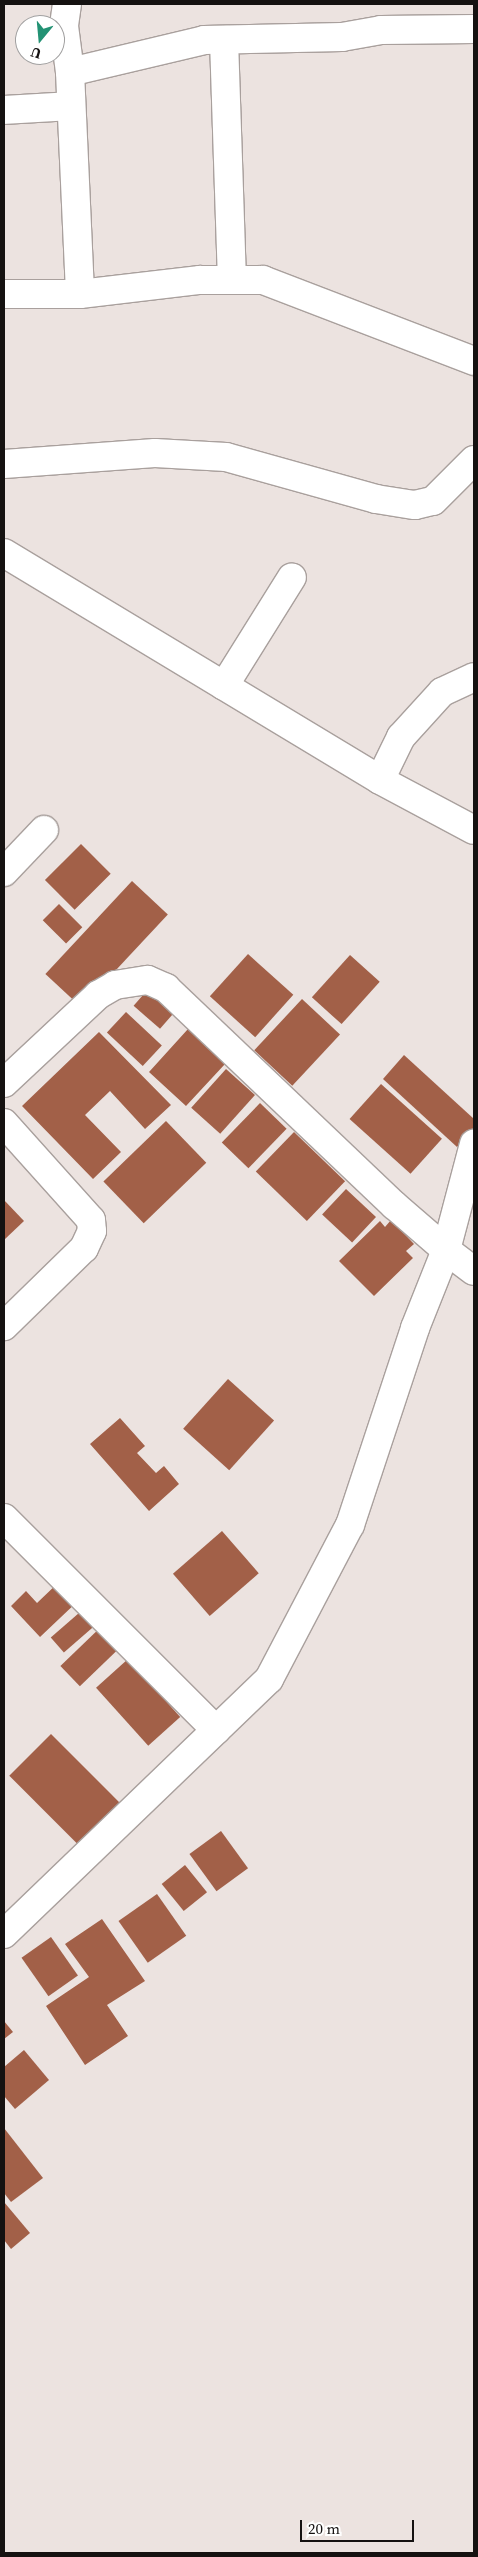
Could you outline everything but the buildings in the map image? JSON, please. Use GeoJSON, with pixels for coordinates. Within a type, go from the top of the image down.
{"type":"FeatureCollection","features":[{"type":"Feature","properties":{"kind":"street"},"geometry":{"type":"LineString","coordinates":[[67,4],[64,26],[70,72],[80,294]]}},
{"type":"Feature","properties":{"kind":"street"},"geometry":{"type":"LineString","coordinates":[[70,72],[204,40],[342,37],[381,30],[474,30]]}},
{"type":"Feature","properties":{"kind":"street"},"geometry":{"type":"LineString","coordinates":[[224,40],[232,280]]}},
{"type":"Feature","properties":{"kind":"street"},"geometry":{"type":"LineString","coordinates":[[4,110],[71,106]]}},
{"type":"Feature","properties":{"kind":"street"},"geometry":{"type":"LineString","coordinates":[[4,294],[80,294],[232,280],[263,280],[474,361]]}},
{"type":"Feature","properties":{"kind":"street"},"geometry":{"type":"LineString","coordinates":[[4,464],[155,453],[226,457],[376,499],[415,504],[433,501],[474,460]]}},
{"type":"Feature","properties":{"kind":"street"},"geometry":{"type":"LineString","coordinates":[[4,553],[380,780],[474,830]]}},
{"type":"Feature","properties":{"kind":"street"},"geometry":{"type":"LineString","coordinates":[[224,686],[292,577]]}},
{"type":"Feature","properties":{"kind":"street"},"geometry":{"type":"LineString","coordinates":[[380,780],[401,737],[442,692],[474,677]]}},
{"type":"Feature","properties":{"kind":"street"},"geometry":{"type":"LineString","coordinates":[[4,872],[44,830]]}},
{"type":"Feature","properties":{"kind":"street"},"geometry":{"type":"LineString","coordinates":[[4,1083],[98,995],[115,985],[148,980],[166,988],[394,1205],[446,1250],[474,1271]]}},
{"type":"Feature","properties":{"kind":"street"},"geometry":{"type":"LineString","coordinates":[[4,1123],[91,1220],[92,1232],[84,1248],[4,1326]]}},
{"type":"Feature","properties":{"kind":"street"},"geometry":{"type":"LineString","coordinates":[[4,1934],[269,1679],[350,1524],[415,1328],[446,1250],[474,1144]]}},
{"type":"Feature","properties":{"kind":"street"},"geometry":{"type":"LineString","coordinates":[[4,1518],[216,1730]]}}]}
